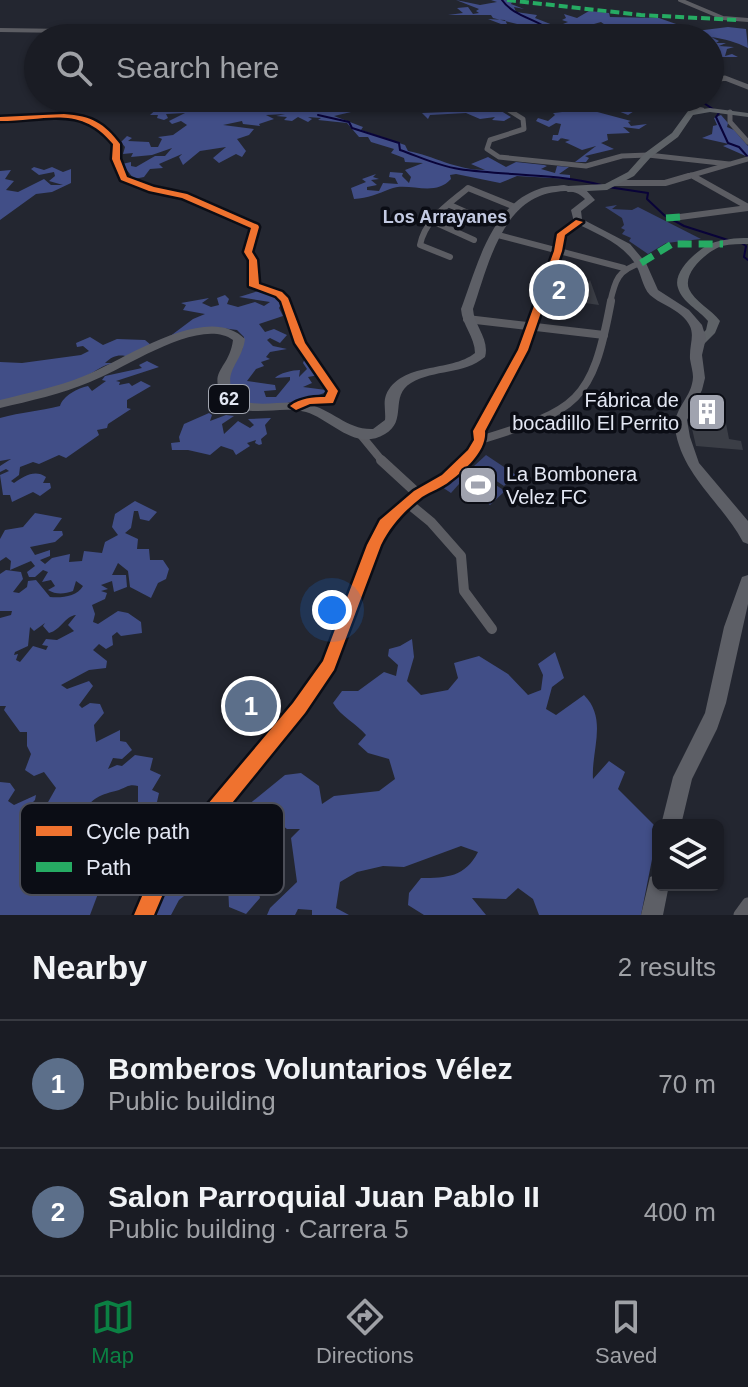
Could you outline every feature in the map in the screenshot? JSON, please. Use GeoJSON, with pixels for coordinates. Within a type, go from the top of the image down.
{"type":"FeatureCollection","features":[{"type":"Feature","properties":{"kind":"main road"},"geometry":{"type":"LineString","coordinates":[[360,434],[375,433],[389,424],[393,414],[391,398],[402,383],[468,364],[479,357],[481,344],[467,319],[467,309],[498,235],[515,207],[533,192],[568,189],[584,192],[590,200],[575,212],[579,222],[617,240],[641,263],[650,288],[685,312],[696,325],[700,341],[696,355],[698,384],[680,420],[683,437],[693,465],[742,524],[748,538]]}},
{"type":"Feature","properties":{"kind":"main road","name":"62"},"geometry":{"type":"LineString","coordinates":[[0,404],[65,387],[202,329],[231,331],[239,339],[239,348],[224,370],[222,384],[232,402],[258,410],[296,406],[313,409],[337,425],[360,434]]}},
{"type":"Feature","properties":{"kind":"main road"},"geometry":{"type":"LineString","coordinates":[[673,819],[684,775],[704,741],[717,703],[725,654],[738,604],[748,582]]}},
{"type":"Feature","properties":{"kind":"main road"},"geometry":{"type":"LineString","coordinates":[[652,915],[657,891]]}},
{"type":"Feature","properties":{"kind":"street"},"geometry":{"type":"LineString","coordinates":[[680,0],[723,18],[748,20]]}},
{"type":"Feature","properties":{"kind":"street"},"geometry":{"type":"LineString","coordinates":[[0,30],[24,30]]}},
{"type":"Feature","properties":{"kind":"street"},"geometry":{"type":"LineString","coordinates":[[724,78],[746,85]]}},
{"type":"Feature","properties":{"kind":"street"},"geometry":{"type":"LineString","coordinates":[[731,88],[746,85]]}},
{"type":"Feature","properties":{"kind":"street"},"geometry":{"type":"LineString","coordinates":[[724,111],[748,115]]}},
{"type":"Feature","properties":{"kind":"street"},"geometry":{"type":"LineString","coordinates":[[728,111],[730,122],[748,142]]}},
{"type":"Feature","properties":{"kind":"street"},"geometry":{"type":"LineString","coordinates":[[512,112],[523,119],[524,129],[490,140],[487,149],[499,157],[586,166],[622,156],[648,155],[729,164]]}},
{"type":"Feature","properties":{"kind":"street"},"geometry":{"type":"LineString","coordinates":[[590,200],[631,174],[648,155],[675,135],[687,115],[698,112]]}},
{"type":"Feature","properties":{"kind":"street"},"geometry":{"type":"LineString","coordinates":[[0,119],[72,115],[97,121],[117,144],[116,159],[124,178],[152,189],[184,196],[255,227],[248,252],[253,260],[254,286],[279,294],[285,300],[300,343],[333,391],[329,400],[309,401],[296,406]]}},
{"type":"Feature","properties":{"kind":"street"},"geometry":{"type":"LineString","coordinates":[[568,189],[656,184],[747,160]]}},
{"type":"Feature","properties":{"kind":"street"},"geometry":{"type":"LineString","coordinates":[[691,175],[748,208]]}},
{"type":"Feature","properties":{"kind":"street"},"geometry":{"type":"LineString","coordinates":[[450,257],[420,245],[420,237],[432,221],[468,188],[515,207]]}},
{"type":"Feature","properties":{"kind":"street"},"geometry":{"type":"LineString","coordinates":[[450,205],[488,222]]}},
{"type":"Feature","properties":{"kind":"street"},"geometry":{"type":"LineString","coordinates":[[680,217],[748,208]]}},
{"type":"Feature","properties":{"kind":"street"},"geometry":{"type":"LineString","coordinates":[[432,221],[474,240]]}},
{"type":"Feature","properties":{"kind":"street"},"geometry":{"type":"LineString","coordinates":[[220,803],[299,708],[329,665],[385,523],[446,478],[473,453],[480,440],[479,431],[523,350],[558,251],[561,234],[579,222]]}},
{"type":"Feature","properties":{"kind":"street"},"geometry":{"type":"LineString","coordinates":[[498,235],[624,268],[641,263]]}},
{"type":"Feature","properties":{"kind":"street"},"geometry":{"type":"LineString","coordinates":[[714,321],[707,309],[689,296],[682,280],[709,249],[742,241]]}},
{"type":"Feature","properties":{"kind":"street"},"geometry":{"type":"LineString","coordinates":[[480,440],[562,410],[576,400],[593,377],[614,281],[624,268]]}},
{"type":"Feature","properties":{"kind":"street"},"geometry":{"type":"LineString","coordinates":[[467,319],[604,335]]}},
{"type":"Feature","properties":{"kind":"street"},"geometry":{"type":"LineString","coordinates":[[696,325],[714,321]]}},
{"type":"Feature","properties":{"kind":"street"},"geometry":{"type":"LineString","coordinates":[[700,341],[709,333],[714,321]]}},
{"type":"Feature","properties":{"kind":"street"},"geometry":{"type":"LineString","coordinates":[[360,434],[461,556],[464,591],[492,629]]}},
{"type":"Feature","properties":{"kind":"street"},"geometry":{"type":"LineString","coordinates":[[144,915],[152,895]]}},
{"type":"Feature","properties":{"kind":"street"},"geometry":{"type":"LineString","coordinates":[[740,915],[748,904]]}},
{"type":"Feature","properties":{"kind":"shaded area"},"geometry":{"type":"Polygon","coordinates":[[[456,0],[480,5],[497,2],[491,0],[513,0],[511,4],[524,9],[514,7],[516,12],[537,15],[535,18],[550,24],[506,21],[507,24],[501,24],[488,19],[500,20],[491,15],[448,15],[463,13],[457,8],[468,7],[473,14],[479,13],[476,11],[479,9],[456,0]]]}},
{"type":"Feature","properties":{"kind":"shaded area"},"geometry":{"type":"Polygon","coordinates":[[[589,11],[609,13],[610,17],[659,18],[676,24],[563,24],[568,22],[562,20],[566,18],[564,14],[577,18],[589,11]]]}},
{"type":"Feature","properties":{"kind":"shaded area"},"geometry":{"type":"Polygon","coordinates":[[[724,28],[746,29],[748,48],[724,40],[724,28]]]}},
{"type":"Feature","properties":{"kind":"shaded area"},"geometry":{"type":"Polygon","coordinates":[[[724,46],[734,47],[727,49],[725,56],[732,54],[738,57],[724,57],[724,46]]]}},
{"type":"Feature","properties":{"kind":"shaded area"},"geometry":{"type":"Polygon","coordinates":[[[153,112],[351,112],[334,116],[363,127],[361,130],[405,145],[408,151],[474,169],[485,170],[471,164],[488,157],[506,167],[516,162],[544,165],[547,166],[541,169],[555,173],[557,166],[569,167],[559,174],[570,175],[570,179],[517,176],[500,183],[456,174],[450,175],[451,179],[437,187],[397,187],[354,199],[351,188],[366,182],[362,179],[376,174],[373,177],[379,179],[371,180],[377,185],[367,187],[367,190],[379,191],[383,183],[398,184],[395,178],[389,177],[390,172],[403,173],[402,176],[409,183],[411,177],[405,170],[423,163],[405,162],[404,158],[391,153],[394,149],[371,142],[368,137],[359,137],[347,123],[308,117],[312,119],[308,122],[298,117],[292,121],[276,116],[285,114],[266,115],[274,119],[260,126],[243,124],[242,121],[223,125],[254,129],[249,135],[237,139],[246,151],[242,157],[236,154],[219,163],[213,158],[226,147],[200,151],[183,165],[179,157],[182,154],[159,164],[163,168],[150,169],[144,177],[134,179],[122,164],[131,162],[131,166],[136,167],[155,156],[165,156],[172,148],[152,155],[131,157],[133,153],[123,154],[125,147],[121,142],[127,136],[132,138],[128,141],[149,142],[151,147],[158,147],[162,139],[158,137],[173,135],[187,125],[181,121],[172,124],[169,121],[185,113],[166,114],[168,118],[164,120],[157,118],[158,115],[150,115],[153,112]]]}},
{"type":"Feature","properties":{"kind":"shaded area"},"geometry":{"type":"Polygon","coordinates":[[[503,112],[511,117],[504,121],[492,120],[495,117],[480,119],[466,113],[430,115],[428,119],[422,113],[503,112]]]}},
{"type":"Feature","properties":{"kind":"shaded area"},"geometry":{"type":"Polygon","coordinates":[[[554,112],[597,112],[631,121],[628,122],[631,126],[647,124],[639,129],[623,127],[630,133],[607,134],[608,140],[601,143],[614,149],[585,156],[589,158],[586,162],[575,162],[596,146],[582,150],[565,142],[570,140],[552,140],[553,135],[558,135],[561,124],[549,127],[536,121],[538,118],[548,121],[555,115],[553,113],[562,113],[554,112]]]}},
{"type":"Feature","properties":{"kind":"shaded area"},"geometry":{"type":"Polygon","coordinates":[[[721,115],[728,123],[727,127],[734,130],[748,146],[748,157],[723,146],[729,144],[702,138],[712,134],[713,126],[717,125],[714,118],[721,115]]]}},
{"type":"Feature","properties":{"kind":"shaded area"},"geometry":{"type":"Polygon","coordinates":[[[52,167],[63,172],[71,169],[71,183],[52,192],[36,194],[0,220],[0,171],[11,170],[5,179],[14,181],[6,190],[18,192],[44,179],[51,185],[63,185],[49,181],[55,176],[54,172],[39,175],[31,169],[44,170],[52,167]]]}},
{"type":"Feature","properties":{"kind":"shaded area"},"geometry":{"type":"Polygon","coordinates":[[[617,205],[612,209],[632,210],[638,207],[701,239],[666,243],[648,254],[622,234],[625,230],[621,228],[624,225],[622,218],[605,207],[617,205]]]}},
{"type":"Feature","properties":{"kind":"shaded area"},"geometry":{"type":"Polygon","coordinates":[[[258,291],[270,293],[282,302],[279,308],[283,316],[259,324],[265,332],[274,329],[287,335],[280,343],[270,338],[267,340],[273,346],[287,349],[270,352],[266,357],[270,359],[261,362],[264,366],[256,369],[247,381],[275,385],[276,390],[264,391],[266,397],[276,397],[290,377],[275,378],[300,370],[299,377],[307,369],[303,363],[305,358],[319,375],[308,377],[312,383],[303,387],[326,390],[324,393],[293,405],[290,402],[282,405],[245,405],[247,397],[234,398],[229,392],[228,371],[242,350],[244,337],[237,330],[214,327],[169,337],[205,314],[183,310],[186,305],[181,303],[209,298],[202,303],[211,307],[219,305],[217,298],[225,295],[229,299],[227,304],[238,307],[255,302],[264,306],[270,302],[239,297],[258,291]]]}},
{"type":"Feature","properties":{"kind":"shaded area"},"geometry":{"type":"Polygon","coordinates":[[[90,337],[103,345],[117,339],[145,340],[151,345],[130,357],[114,357],[105,363],[114,363],[65,385],[0,402],[0,362],[22,363],[81,355],[89,351],[83,346],[77,347],[76,343],[90,337]]]}},
{"type":"Feature","properties":{"kind":"shaded area"},"geometry":{"type":"Polygon","coordinates":[[[147,361],[159,367],[116,381],[120,382],[119,385],[129,383],[132,386],[141,381],[151,386],[127,400],[127,408],[131,409],[108,424],[107,428],[97,430],[99,435],[66,458],[59,455],[39,464],[33,462],[20,467],[19,475],[11,481],[14,483],[38,474],[46,477],[43,483],[50,483],[51,488],[40,496],[33,492],[12,502],[10,495],[3,495],[0,475],[9,471],[0,472],[0,466],[11,459],[0,461],[0,418],[60,406],[76,391],[88,386],[92,391],[106,381],[102,380],[105,376],[142,368],[139,365],[147,361]]]}},
{"type":"Feature","properties":{"kind":"shaded area"},"geometry":{"type":"Polygon","coordinates":[[[209,413],[212,415],[210,421],[226,415],[234,416],[222,424],[224,434],[238,421],[250,428],[254,425],[248,419],[271,418],[265,425],[267,434],[261,439],[262,444],[255,443],[256,440],[247,443],[250,446],[236,455],[233,450],[221,446],[210,455],[172,450],[171,443],[180,442],[184,424],[209,413]]]}},
{"type":"Feature","properties":{"kind":"shaded area"},"geometry":{"type":"Polygon","coordinates":[[[486,455],[516,475],[504,486],[474,466],[486,455]]]}},
{"type":"Feature","properties":{"kind":"shaded area","name":"La Bombonera Velez FC"},"geometry":{"type":"Polygon","coordinates":[[[468,467],[505,491],[490,505],[459,484],[451,493],[442,487],[468,467]]]}},
{"type":"Feature","properties":{"kind":"shaded area"},"geometry":{"type":"Polygon","coordinates":[[[135,501],[157,512],[149,521],[140,519],[138,511],[134,511],[131,528],[125,533],[138,539],[137,549],[149,549],[150,560],[163,560],[169,569],[166,579],[158,583],[151,598],[130,587],[128,571],[118,563],[112,575],[126,575],[127,587],[114,592],[112,581],[101,585],[108,589],[101,591],[107,593],[105,599],[92,605],[95,614],[93,622],[98,624],[118,611],[128,613],[141,622],[142,633],[121,636],[117,632],[112,636],[113,645],[106,649],[99,644],[93,650],[107,661],[106,668],[89,670],[61,685],[67,689],[89,681],[93,686],[79,705],[82,708],[90,703],[100,704],[104,713],[94,725],[96,742],[120,730],[120,741],[126,742],[132,750],[122,759],[113,758],[108,769],[122,766],[135,755],[153,758],[150,770],[161,775],[152,790],[159,793],[157,802],[160,803],[138,802],[138,786],[132,785],[107,793],[90,803],[48,803],[56,788],[44,772],[34,776],[25,770],[31,754],[27,746],[27,732],[20,732],[4,710],[6,706],[0,706],[0,618],[11,615],[12,611],[0,611],[0,574],[6,570],[21,572],[23,579],[13,592],[19,593],[27,587],[28,581],[36,580],[50,597],[73,595],[83,586],[76,581],[73,591],[60,594],[51,592],[48,590],[55,586],[51,580],[42,582],[48,572],[43,570],[35,577],[29,577],[27,572],[35,566],[31,561],[10,570],[11,561],[6,557],[0,561],[0,539],[5,530],[23,527],[35,513],[62,518],[53,531],[62,531],[63,535],[55,542],[30,547],[35,555],[50,550],[50,556],[40,560],[45,564],[52,558],[70,554],[69,562],[82,561],[84,551],[102,553],[105,542],[118,535],[112,527],[115,514],[135,501]],[[76,615],[49,633],[43,626],[45,623],[34,631],[30,627],[28,646],[15,652],[14,655],[18,654],[16,660],[20,662],[33,646],[46,650],[48,646],[42,645],[46,639],[57,640],[74,631],[68,625],[76,615]]]}},
{"type":"Feature","properties":{"kind":"shaded area"},"geometry":{"type":"Polygon","coordinates":[[[412,639],[414,657],[407,681],[421,695],[448,690],[458,678],[454,663],[479,656],[508,674],[528,695],[541,690],[543,675],[538,664],[555,652],[564,678],[552,687],[546,709],[556,715],[584,695],[591,704],[597,724],[593,779],[609,761],[625,772],[618,789],[652,823],[652,859],[641,915],[539,915],[533,899],[518,888],[506,899],[472,898],[486,915],[424,915],[408,905],[409,893],[421,878],[447,876],[467,867],[478,852],[461,846],[404,867],[383,866],[357,872],[340,882],[336,908],[349,915],[312,915],[312,910],[298,909],[295,915],[267,915],[270,908],[297,882],[291,838],[300,829],[284,827],[284,803],[251,803],[285,775],[301,773],[319,786],[322,804],[334,796],[379,791],[395,779],[389,759],[368,753],[358,744],[366,735],[333,703],[342,691],[358,691],[384,672],[396,676],[398,665],[388,656],[389,649],[412,639]]]}},
{"type":"Feature","properties":{"kind":"shaded area"},"geometry":{"type":"Polygon","coordinates":[[[0,782],[10,783],[15,790],[8,801],[14,805],[36,795],[35,800],[20,803],[20,895],[98,895],[90,915],[0,915],[0,782]]]}},
{"type":"Feature","properties":{"kind":"shaded area"},"geometry":{"type":"Polygon","coordinates":[[[162,895],[185,895],[179,900],[171,915],[155,915],[162,895]]]}},
{"type":"Feature","properties":{"kind":"shaded area"},"geometry":{"type":"Polygon","coordinates":[[[228,895],[259,895],[246,914],[229,907],[228,895]]]}},
{"type":"Feature","properties":{"kind":"building"},"geometry":{"type":"Polygon","coordinates":[[[590,280],[599,305],[571,301],[579,291],[582,292],[590,280]]]}},
{"type":"Feature","properties":{"kind":"building"},"geometry":{"type":"Polygon","coordinates":[[[698,404],[724,413],[729,439],[741,441],[743,450],[696,446],[690,420],[698,404]]]}},
{"type":"Feature","properties":{"kind":"waterway"},"geometry":{"type":"LineString","coordinates":[[502,0],[514,11],[539,24]]}},
{"type":"Feature","properties":{"kind":"waterway"},"geometry":{"type":"LineString","coordinates":[[717,112],[716,117],[728,143],[739,147],[748,157]]}},
{"type":"Feature","properties":{"kind":"waterway"},"geometry":{"type":"LineString","coordinates":[[318,115],[349,122],[352,128],[399,143],[400,150],[444,166],[566,178],[601,185]]}},
{"type":"Feature","properties":{"kind":"waterway"},"geometry":{"type":"LineString","coordinates":[[608,187],[648,193],[647,199],[664,215],[684,226],[728,240]]}},
{"type":"Feature","properties":{"kind":"waterway"},"geometry":{"type":"LineString","coordinates":[[740,242],[746,246],[744,257],[748,260]]}},
{"type":"Feature","properties":{"kind":"marked path"},"geometry":{"type":"LineString","coordinates":[[507,0],[641,15],[738,20]]}},
{"type":"Feature","properties":{"kind":"marked path"},"geometry":{"type":"LineString","coordinates":[[666,218],[680,217]]}},
{"type":"Feature","properties":{"kind":"marked path"},"geometry":{"type":"LineString","coordinates":[[641,263],[672,244],[723,244]]}},
{"type":"Feature","properties":{"kind":"cycle path"},"geometry":{"type":"LineString","coordinates":[[0,119],[64,116],[93,122],[117,144],[116,159],[124,178],[152,189],[184,196],[255,227],[248,252],[253,260],[254,286],[279,294],[285,300],[300,343],[333,391],[329,400],[309,401],[296,406]]}},
{"type":"Feature","properties":{"kind":"cycle path"},"geometry":{"type":"LineString","coordinates":[[220,803],[299,708],[329,665],[385,523],[418,494],[446,478],[473,453],[480,440],[479,431],[523,350],[558,251],[561,234],[579,222]]}},
{"type":"Feature","properties":{"kind":"cycle path"},"geometry":{"type":"LineString","coordinates":[[144,915],[152,895]]}},
{"type":"Feature","properties":{"kind":"place","name":"Salon Parroquial Juan Pablo II"},"geometry":{"type":"Point","coordinates":[559,290]}},
{"type":"Feature","properties":{"kind":"place","name":"Fábrica de bocadillo El Perrito"},"geometry":{"type":"Point","coordinates":[707,412]}},
{"type":"Feature","properties":{"kind":"place","name":"La Bombonera Velez FC"},"geometry":{"type":"Point","coordinates":[478,485]}},
{"type":"Feature","properties":{"kind":"place","name":"Bomberos Voluntarios Vélez"},"geometry":{"type":"Point","coordinates":[251,706]}},
{"type":"Feature","properties":{"kind":"district","name":"Los Arrayanes"},"geometry":{"type":"Point","coordinates":[445,217]}}]}
